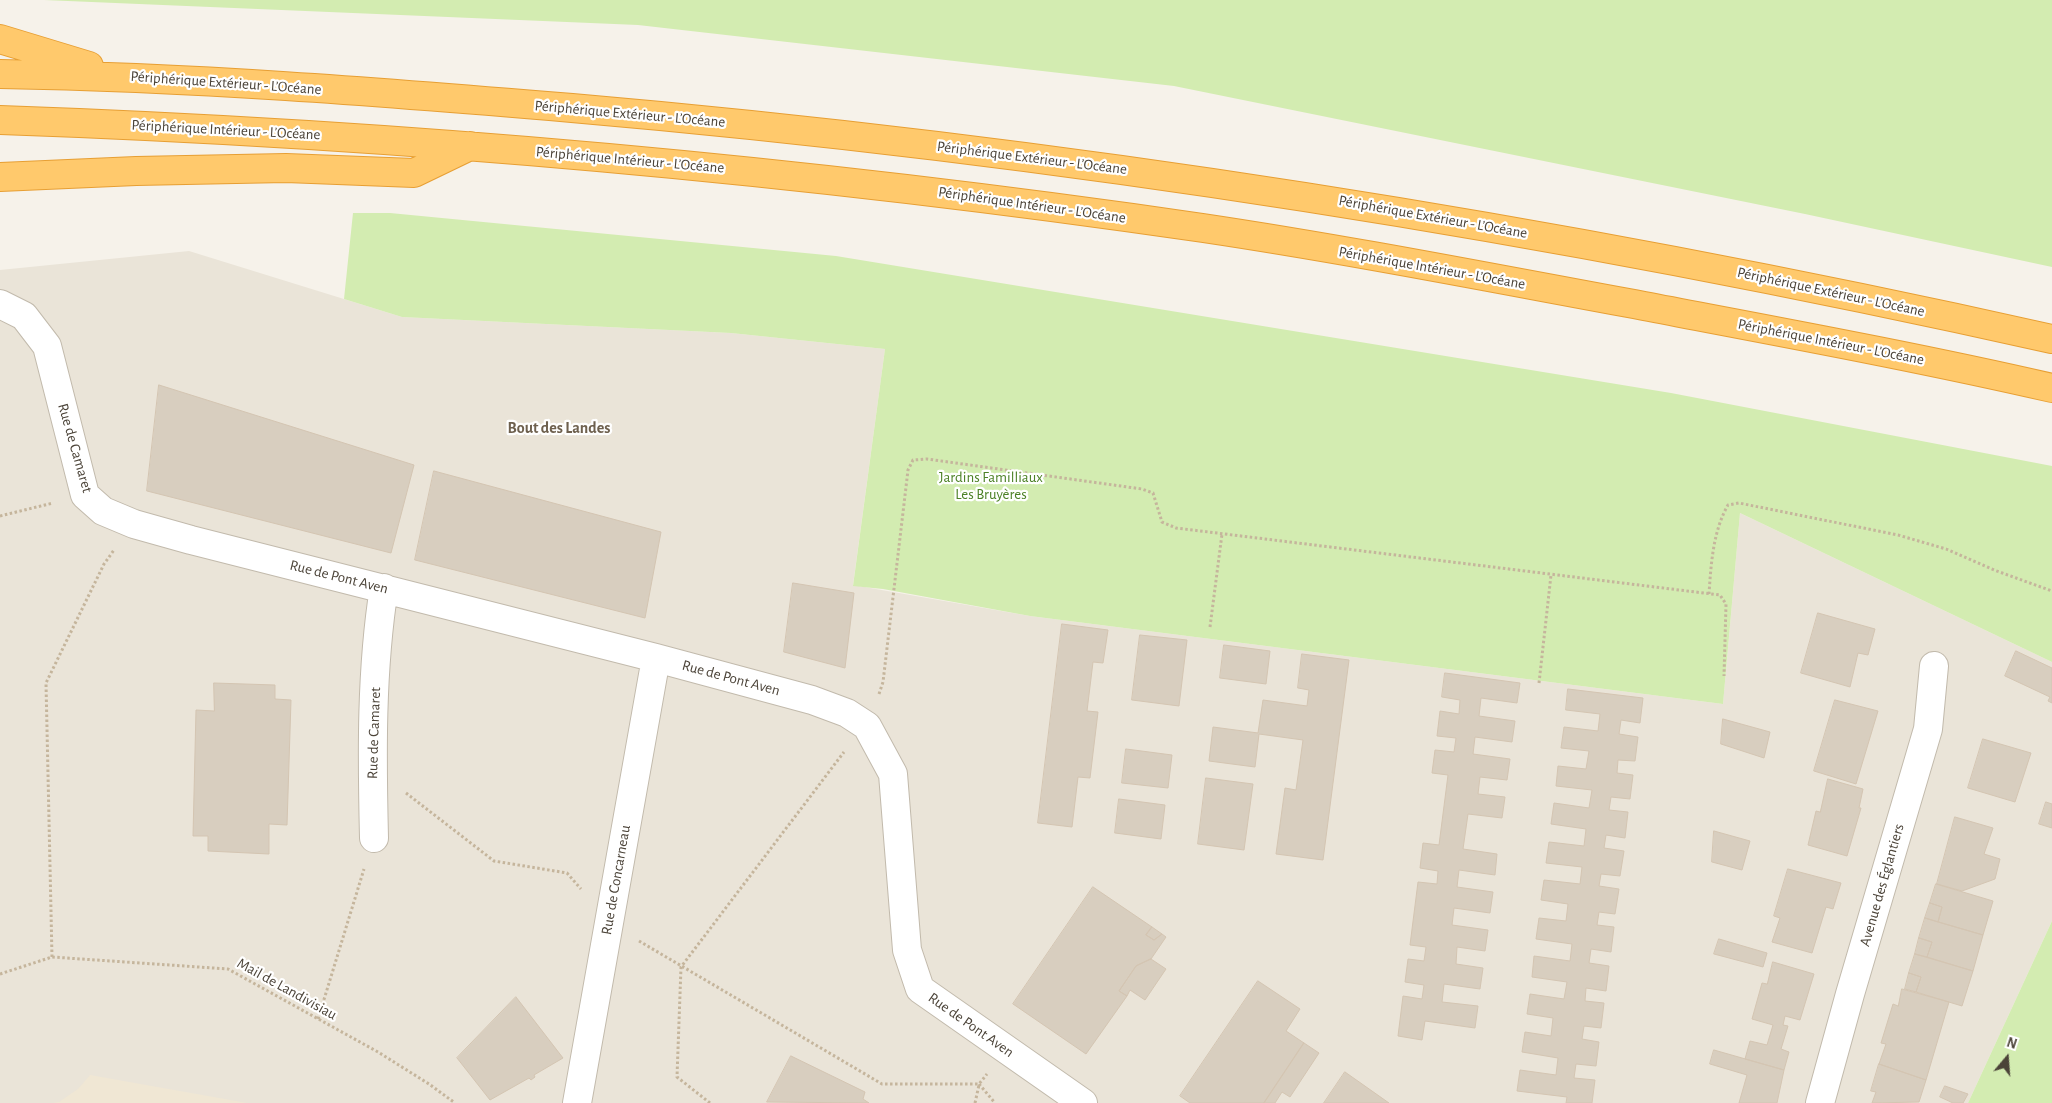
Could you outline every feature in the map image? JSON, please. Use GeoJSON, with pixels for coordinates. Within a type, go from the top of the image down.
{"type":"FeatureCollection","features":[{"type":"Feature","properties":{"kind":"highway"},"geometry":{"type":"LineString","coordinates":[[0,39],[119,76]]}},
{"type":"Feature","properties":{"kind":"highway","name":"Périphérique Extérieur - L’Océane"},"geometry":{"type":"LineString","coordinates":[[0,74],[119,76],[415,95],[668,116],[1015,154],[1348,202],[1571,241],[1748,274],[2052,339]]}},
{"type":"Feature","properties":{"kind":"highway","name":"Périphérique Intérieur - L’Océane"},"geometry":{"type":"LineString","coordinates":[[0,120],[175,126],[471,146],[810,178],[1026,204],[1208,229],[1541,287],[1931,361],[2052,388]]}},
{"type":"Feature","properties":{"kind":"highway"},"geometry":{"type":"LineString","coordinates":[[0,177],[136,171],[286,168],[414,173],[471,146]]}},
{"type":"Feature","properties":{"kind":"street","name":"Rue de Camaret"},"geometry":{"type":"LineString","coordinates":[[0,304],[24,316],[47,346],[85,495],[103,511],[134,524]]}},
{"type":"Feature","properties":{"kind":"street","name":"Rue de Pont Aven"},"geometry":{"type":"LineString","coordinates":[[134,524],[812,700],[847,714],[867,726],[893,774],[907,950],[920,989],[1083,1103]]}},
{"type":"Feature","properties":{"kind":"street","name":"Rue de Camaret"},"geometry":{"type":"LineString","coordinates":[[374,838],[372,767],[378,628],[384,588]]}},
{"type":"Feature","properties":{"kind":"street","name":"Rue de Concarneau"},"geometry":{"type":"LineString","coordinates":[[578,1103],[656,658]]}},
{"type":"Feature","properties":{"kind":"street","name":"Avenue des Églantiers"},"geometry":{"type":"LineString","coordinates":[[1820,1103],[1928,729],[1934,666]]}},
{"type":"Feature","properties":{"kind":"path"},"geometry":{"type":"LineString","coordinates":[[710,1103],[677,1078],[681,967],[841,755],[867,726],[883,682],[908,470],[913,460],[927,460],[1142,489],[1153,493],[1162,522],[1176,528],[1720,595],[1726,604],[1724,676]]}},
{"type":"Feature","properties":{"kind":"path"},"geometry":{"type":"LineString","coordinates":[[0,516],[85,495]]}},
{"type":"Feature","properties":{"kind":"path"},"geometry":{"type":"LineString","coordinates":[[1708,594],[1721,517],[1728,505],[1739,503],[1898,535],[1946,549],[1994,570],[2052,591]]}},
{"type":"Feature","properties":{"kind":"path"},"geometry":{"type":"LineString","coordinates":[[52,957],[46,683],[104,564],[134,524]]}},
{"type":"Feature","properties":{"kind":"path"},"geometry":{"type":"LineString","coordinates":[[1210,627],[1222,534]]}},
{"type":"Feature","properties":{"kind":"path"},"geometry":{"type":"LineString","coordinates":[[1539,683],[1551,575]]}},
{"type":"Feature","properties":{"kind":"path"},"geometry":{"type":"LineString","coordinates":[[372,767],[494,861],[567,873],[609,922],[681,967],[882,1084],[979,1084],[995,1103]]}},
{"type":"Feature","properties":{"kind":"path"},"geometry":{"type":"LineString","coordinates":[[318,1019],[374,838]]}},
{"type":"Feature","properties":{"kind":"path","name":"Mail de Landivisiau"},"geometry":{"type":"LineString","coordinates":[[0,974],[52,957],[228,969],[378,1052],[455,1103]]}},
{"type":"Feature","properties":{"kind":"path"},"geometry":{"type":"LineString","coordinates":[[975,1103],[979,1084],[1006,1050]]}},
{"type":"Feature","properties":{"kind":"shaded area"},"geometry":{"type":"Polygon","coordinates":[[[189,251],[402,317],[731,333],[885,349],[853,585],[1030,616],[1723,704],[1740,513],[2052,662],[2052,921],[1968,1103],[0,1103],[0,270],[189,251]]]}},
{"type":"Feature","properties":{"kind":"shaded area"},"geometry":{"type":"Polygon","coordinates":[[[90,1075],[247,1103],[53,1103],[59,1102],[78,1089],[90,1075]]]}},
{"type":"Feature","properties":{"kind":"green space"},"geometry":{"type":"Polygon","coordinates":[[[44,0],[2052,0],[2052,267],[1805,214],[1174,86],[638,25],[44,0]]]}},
{"type":"Feature","properties":{"kind":"green space","name":"Jardins Familliaux Les Bruyères"},"geometry":{"type":"Polygon","coordinates":[[[353,213],[390,213],[836,256],[1671,393],[2052,466],[2052,662],[1740,513],[1723,704],[1030,616],[883,589],[853,586],[885,349],[731,333],[402,317],[344,299],[353,213]]]}},
{"type":"Feature","properties":{"kind":"green space"},"geometry":{"type":"Polygon","coordinates":[[[2052,921],[2052,1103],[1968,1103],[2052,921]]]}},
{"type":"Feature","properties":{"kind":"building"},"geometry":{"type":"Polygon","coordinates":[[[159,385],[414,465],[391,553],[147,491],[159,385]]]}},
{"type":"Feature","properties":{"kind":"building"},"geometry":{"type":"Polygon","coordinates":[[[434,471],[661,532],[645,618],[415,560],[434,471]]]}},
{"type":"Feature","properties":{"kind":"building"},"geometry":{"type":"Polygon","coordinates":[[[793,583],[854,593],[845,668],[784,652],[793,583]]]}},
{"type":"Feature","properties":{"kind":"building"},"geometry":{"type":"Polygon","coordinates":[[[1818,613],[1875,629],[1868,655],[1858,653],[1850,687],[1801,673],[1818,613]]]}},
{"type":"Feature","properties":{"kind":"building"},"geometry":{"type":"Polygon","coordinates":[[[1062,624],[1108,630],[1103,663],[1093,662],[1087,711],[1098,712],[1090,778],[1078,777],[1072,827],[1038,823],[1062,624]]]}},
{"type":"Feature","properties":{"kind":"building"},"geometry":{"type":"Polygon","coordinates":[[[1140,635],[1187,640],[1179,706],[1132,700],[1140,635]]]}},
{"type":"Feature","properties":{"kind":"building"},"geometry":{"type":"Polygon","coordinates":[[[1224,645],[1270,651],[1266,684],[1220,678],[1224,645]]]}},
{"type":"Feature","properties":{"kind":"building"},"geometry":{"type":"Polygon","coordinates":[[[2016,651],[2052,668],[2052,703],[2048,701],[2050,697],[2005,676],[2016,651]]]}},
{"type":"Feature","properties":{"kind":"building"},"geometry":{"type":"Polygon","coordinates":[[[1302,654],[1349,660],[1323,860],[1276,854],[1285,788],[1296,790],[1303,740],[1259,734],[1255,767],[1209,761],[1213,727],[1258,733],[1263,700],[1307,706],[1309,690],[1298,688],[1302,654]]]}},
{"type":"Feature","properties":{"kind":"building"},"geometry":{"type":"Polygon","coordinates":[[[1445,673],[1520,683],[1517,703],[1481,698],[1479,716],[1515,721],[1512,742],[1475,737],[1473,754],[1510,759],[1507,780],[1480,777],[1478,794],[1505,797],[1502,818],[1468,814],[1463,849],[1497,854],[1495,875],[1459,870],[1457,887],[1493,892],[1490,913],[1454,908],[1452,925],[1488,930],[1485,951],[1457,947],[1456,964],[1483,968],[1480,989],[1444,984],[1442,1002],[1478,1006],[1475,1028],[1425,1021],[1422,1040],[1398,1036],[1403,996],[1422,999],[1424,985],[1405,982],[1408,959],[1424,961],[1426,947],[1410,945],[1418,882],[1437,884],[1438,871],[1420,868],[1423,843],[1439,845],[1448,775],[1432,773],[1435,750],[1454,752],[1456,738],[1437,736],[1440,711],[1459,714],[1460,700],[1442,697],[1445,673]]]}},
{"type":"Feature","properties":{"kind":"building"},"geometry":{"type":"Polygon","coordinates":[[[214,683],[275,685],[275,699],[291,700],[287,825],[269,824],[269,854],[208,851],[208,836],[193,836],[196,710],[214,711],[214,683]]]}},
{"type":"Feature","properties":{"kind":"building"},"geometry":{"type":"Polygon","coordinates":[[[1568,689],[1643,698],[1640,723],[1621,720],[1619,734],[1638,737],[1635,761],[1618,760],[1617,773],[1633,775],[1630,799],[1611,797],[1609,810],[1628,812],[1625,838],[1606,835],[1604,848],[1624,851],[1620,876],[1601,874],[1599,886],[1619,889],[1615,914],[1599,912],[1597,925],[1614,927],[1611,952],[1591,949],[1589,963],[1609,966],[1606,991],[1586,988],[1585,1001],[1604,1003],[1601,1028],[1584,1026],[1582,1039],[1599,1042],[1596,1066],[1576,1064],[1574,1078],[1595,1080],[1592,1103],[1566,1103],[1567,1097],[1517,1091],[1520,1070],[1556,1075],[1558,1058],[1522,1052],[1525,1032],[1551,1036],[1553,1018],[1527,1014],[1530,994],[1564,999],[1567,982],[1532,977],[1534,956],[1570,961],[1572,944],[1536,939],[1539,918],[1566,921],[1568,904],[1541,900],[1544,880],[1580,884],[1582,867],[1546,863],[1549,842],[1584,846],[1586,829],[1551,824],[1554,803],[1589,808],[1592,790],[1556,786],[1558,766],[1586,769],[1589,751],[1561,748],[1564,727],[1598,731],[1600,714],[1566,710],[1568,689]]]}},
{"type":"Feature","properties":{"kind":"building"},"geometry":{"type":"Polygon","coordinates":[[[1835,700],[1878,711],[1856,784],[1814,771],[1835,700]]]}},
{"type":"Feature","properties":{"kind":"building"},"geometry":{"type":"Polygon","coordinates":[[[1723,719],[1770,732],[1764,758],[1721,744],[1723,719]]]}},
{"type":"Feature","properties":{"kind":"building"},"geometry":{"type":"Polygon","coordinates":[[[1983,739],[2031,753],[2015,802],[1968,788],[1983,739]]]}},
{"type":"Feature","properties":{"kind":"building"},"geometry":{"type":"Polygon","coordinates":[[[1126,749],[1172,755],[1168,788],[1122,783],[1126,749]]]}},
{"type":"Feature","properties":{"kind":"building"},"geometry":{"type":"Polygon","coordinates":[[[1206,778],[1253,784],[1244,850],[1198,844],[1206,778]]]}},
{"type":"Feature","properties":{"kind":"building"},"geometry":{"type":"Polygon","coordinates":[[[1828,779],[1863,789],[1859,808],[1861,808],[1847,856],[1808,845],[1816,811],[1820,812],[1828,779]]]}},
{"type":"Feature","properties":{"kind":"building"},"geometry":{"type":"Polygon","coordinates":[[[1119,799],[1165,805],[1161,839],[1115,833],[1119,799]]]}},
{"type":"Feature","properties":{"kind":"building"},"geometry":{"type":"Polygon","coordinates":[[[2046,802],[2052,804],[2052,828],[2039,824],[2046,802]]]}},
{"type":"Feature","properties":{"kind":"building"},"geometry":{"type":"Polygon","coordinates":[[[1955,817],[1993,828],[1984,854],[2000,859],[1995,879],[1962,891],[1937,884],[1955,817]]]}},
{"type":"Feature","properties":{"kind":"building"},"geometry":{"type":"Polygon","coordinates":[[[1714,831],[1750,841],[1742,870],[1712,862],[1714,831]]]}},
{"type":"Feature","properties":{"kind":"building"},"geometry":{"type":"Polygon","coordinates":[[[1788,869],[1841,883],[1833,909],[1826,907],[1812,953],[1772,942],[1780,918],[1774,916],[1788,869]]]}},
{"type":"Feature","properties":{"kind":"building"},"geometry":{"type":"Polygon","coordinates":[[[1936,884],[1993,901],[1983,935],[1938,922],[1942,907],[1930,903],[1936,884]]]}},
{"type":"Feature","properties":{"kind":"building"},"geometry":{"type":"Polygon","coordinates":[[[1093,887],[1152,927],[1146,935],[1154,940],[1162,934],[1166,937],[1151,959],[1136,966],[1119,991],[1127,996],[1086,1054],[1013,1004],[1093,887]]]}},
{"type":"Feature","properties":{"kind":"building"},"geometry":{"type":"Polygon","coordinates":[[[1930,903],[1942,907],[1938,922],[1925,918],[1930,903]]]}},
{"type":"Feature","properties":{"kind":"building"},"geometry":{"type":"Polygon","coordinates":[[[1925,918],[1983,935],[1973,971],[1927,957],[1932,942],[1919,938],[1925,918]]]}},
{"type":"Feature","properties":{"kind":"building"},"geometry":{"type":"Polygon","coordinates":[[[1152,927],[1162,934],[1154,940],[1146,935],[1152,927]]]}},
{"type":"Feature","properties":{"kind":"building"},"geometry":{"type":"Polygon","coordinates":[[[1919,938],[1932,942],[1927,957],[1915,954],[1919,938]]]}},
{"type":"Feature","properties":{"kind":"building"},"geometry":{"type":"Polygon","coordinates":[[[1719,939],[1767,953],[1763,967],[1714,954],[1719,939]]]}},
{"type":"Feature","properties":{"kind":"building"},"geometry":{"type":"Polygon","coordinates":[[[1915,954],[1973,971],[1962,1006],[1916,992],[1921,977],[1909,973],[1915,954]]]}},
{"type":"Feature","properties":{"kind":"building"},"geometry":{"type":"Polygon","coordinates":[[[1151,959],[1166,969],[1145,1000],[1130,990],[1127,996],[1119,991],[1136,966],[1151,959]]]}},
{"type":"Feature","properties":{"kind":"building"},"geometry":{"type":"Polygon","coordinates":[[[1773,962],[1814,974],[1800,1020],[1785,1016],[1783,1025],[1788,1026],[1781,1049],[1789,1052],[1784,1070],[1745,1059],[1750,1041],[1767,1045],[1773,1025],[1752,1019],[1762,983],[1767,984],[1773,962]]]}},
{"type":"Feature","properties":{"kind":"building"},"geometry":{"type":"Polygon","coordinates":[[[1909,973],[1921,977],[1916,992],[1905,989],[1909,973]]]}},
{"type":"Feature","properties":{"kind":"building"},"geometry":{"type":"Polygon","coordinates":[[[1258,981],[1300,1009],[1286,1031],[1304,1043],[1264,1103],[1190,1103],[1180,1096],[1258,981]]]}},
{"type":"Feature","properties":{"kind":"building"},"geometry":{"type":"Polygon","coordinates":[[[1902,989],[1949,1002],[1926,1080],[1879,1064],[1886,1044],[1881,1043],[1893,1004],[1898,1006],[1902,989]]]}},
{"type":"Feature","properties":{"kind":"building"},"geometry":{"type":"Polygon","coordinates":[[[516,997],[563,1058],[534,1075],[535,1077],[531,1080],[529,1078],[490,1100],[457,1058],[516,997]]]}},
{"type":"Feature","properties":{"kind":"building"},"geometry":{"type":"Polygon","coordinates":[[[1304,1043],[1319,1053],[1290,1097],[1282,1092],[1275,1103],[1264,1103],[1304,1043]]]}},
{"type":"Feature","properties":{"kind":"building"},"geometry":{"type":"Polygon","coordinates":[[[1714,1050],[1784,1070],[1777,1103],[1739,1103],[1747,1075],[1710,1064],[1714,1050]]]}},
{"type":"Feature","properties":{"kind":"building"},"geometry":{"type":"Polygon","coordinates":[[[791,1056],[865,1092],[863,1099],[869,1103],[767,1102],[791,1056]]]}},
{"type":"Feature","properties":{"kind":"building"},"geometry":{"type":"Polygon","coordinates":[[[1879,1064],[1926,1080],[1919,1102],[1872,1103],[1876,1092],[1871,1091],[1879,1064]]]}},
{"type":"Feature","properties":{"kind":"building"},"geometry":{"type":"Polygon","coordinates":[[[1345,1072],[1389,1103],[1324,1103],[1345,1072]]]}},
{"type":"Feature","properties":{"kind":"building"},"geometry":{"type":"Polygon","coordinates":[[[1945,1086],[1968,1094],[1963,1103],[1953,1103],[1940,1097],[1945,1086]]]}},
{"type":"Feature","properties":{"kind":"district","name":"Bout des Landes"},"geometry":{"type":"Point","coordinates":[559,428]}}]}
